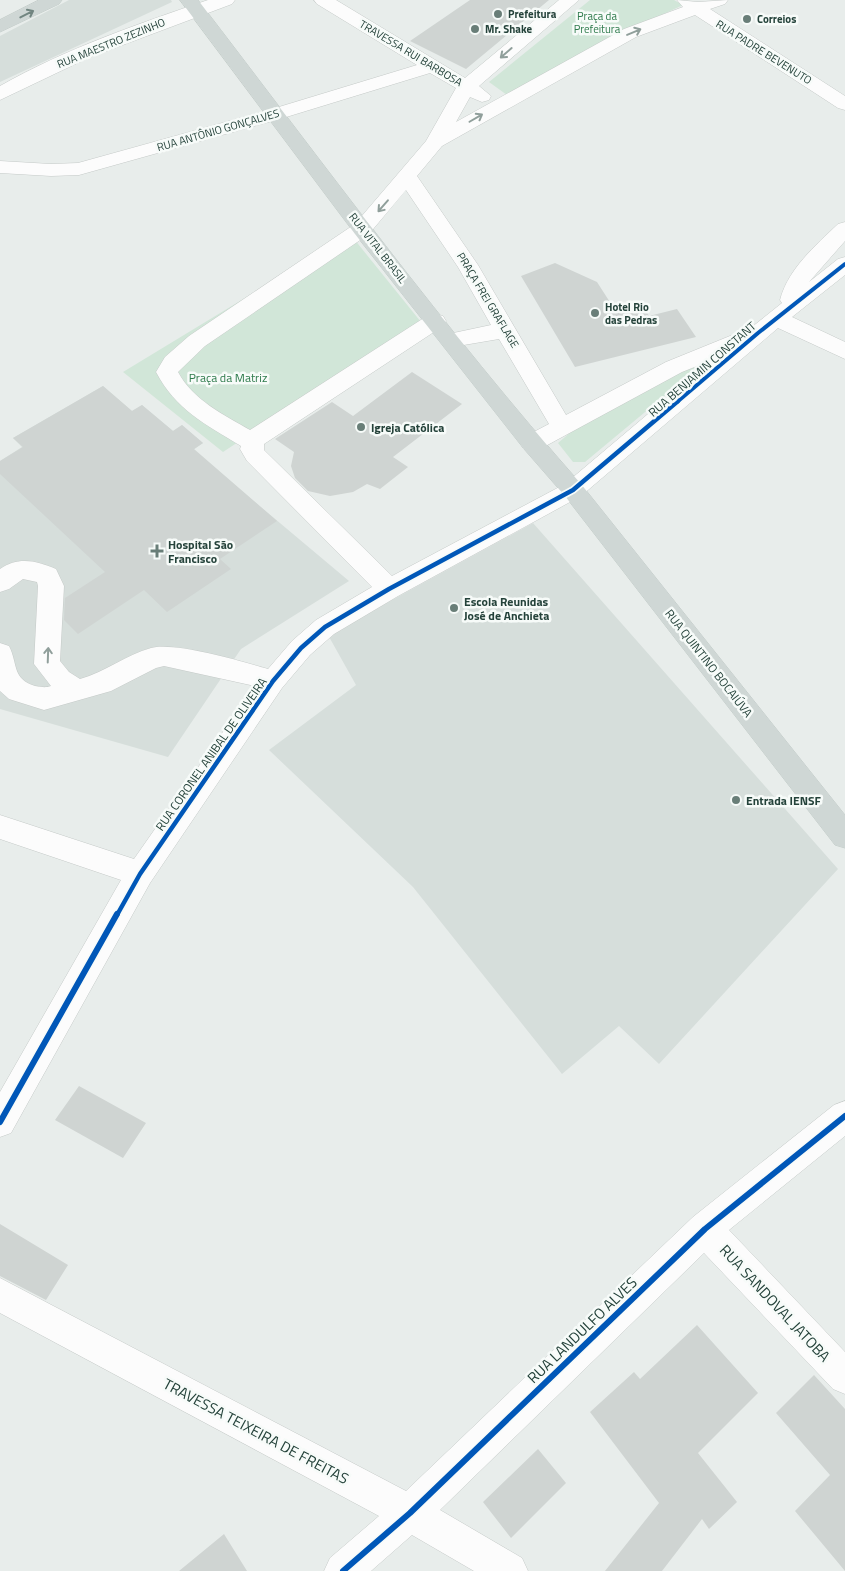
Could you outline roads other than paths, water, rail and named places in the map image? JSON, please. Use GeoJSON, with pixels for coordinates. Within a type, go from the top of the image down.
{"type":"FeatureCollection","features":[{"type":"Feature","properties":{"kind":"main road"},"geometry":{"type":"LineString","coordinates":[[0,12],[22,0]]}},
{"type":"Feature","properties":{"kind":"main road"},"geometry":{"type":"LineString","coordinates":[[0,27],[53,0]]}},
{"type":"Feature","properties":{"kind":"main road","name":"RUA VITAL BRASIL"},"geometry":{"type":"LineString","coordinates":[[193,4],[362,229],[452,340],[532,444],[573,490]]}},
{"type":"Feature","properties":{"kind":"main road","name":"RUA QUINTINO BOCAIÚVA"},"geometry":{"type":"LineString","coordinates":[[573,490],[845,836]]}},
{"type":"Feature","properties":{"kind":"street","name":"RUA MAESTRO ZEZINHO"},"geometry":{"type":"LineString","coordinates":[[0,94],[27,78],[74,56],[193,4],[226,0]]}},
{"type":"Feature","properties":{"kind":"street","name":"TRAVESSA RUI BARBOSA"},"geometry":{"type":"LineString","coordinates":[[323,0],[499,105]]}},
{"type":"Feature","properties":{"kind":"street"},"geometry":{"type":"LineString","coordinates":[[434,143],[630,33],[689,4],[719,0]]}},
{"type":"Feature","properties":{"kind":"street"},"geometry":{"type":"LineString","coordinates":[[253,442],[192,404],[177,392],[167,372],[173,362],[197,341],[362,229],[434,143],[466,87],[565,1]]}},
{"type":"Feature","properties":{"kind":"street","name":"RUA PADRE BEVENUTO"},"geometry":{"type":"LineString","coordinates":[[689,4],[845,104]]}},
{"type":"Feature","properties":{"kind":"street","name":"RUA ANTÔNIO GONÇALVES"},"geometry":{"type":"LineString","coordinates":[[0,167],[51,170],[79,169],[276,114],[432,66]]}},
{"type":"Feature","properties":{"kind":"street","name":"PRAÇA FREI GRAFLAGE"},"geometry":{"type":"LineString","coordinates":[[407,177],[468,265],[562,427]]}},
{"type":"Feature","properties":{"kind":"street"},"geometry":{"type":"LineString","coordinates":[[845,229],[807,269],[783,312],[845,351]]}},
{"type":"Feature","properties":{"kind":"street","name":"RUA BENJAMIN CONSTANT"},"geometry":{"type":"LineString","coordinates":[[573,490],[783,312],[845,264]]}},
{"type":"Feature","properties":{"kind":"street"},"geometry":{"type":"LineString","coordinates":[[389,589],[255,455],[252,449],[253,442],[258,436],[436,321]]}},
{"type":"Feature","properties":{"kind":"street"},"geometry":{"type":"LineString","coordinates":[[452,340],[506,330]]}},
{"type":"Feature","properties":{"kind":"street"},"geometry":{"type":"LineString","coordinates":[[532,444],[674,367],[758,333]]}},
{"type":"Feature","properties":{"kind":"street","name":"RUA CORONEL ANIBAL DE OLIVEIRA"},"geometry":{"type":"LineString","coordinates":[[0,1122],[140,874],[273,680],[301,648],[325,627],[389,589],[573,490]]}},
{"type":"Feature","properties":{"kind":"street"},"geometry":{"type":"LineString","coordinates":[[0,582],[13,571],[30,568],[47,576],[51,586],[47,664],[60,680],[76,690]]}},
{"type":"Feature","properties":{"kind":"street"},"geometry":{"type":"LineString","coordinates":[[0,652],[6,680],[18,691],[44,700],[102,683],[150,659],[164,656],[273,680]]}},
{"type":"Feature","properties":{"kind":"street"},"geometry":{"type":"LineString","coordinates":[[0,827],[140,874]]}},
{"type":"Feature","properties":{"kind":"street","name":"RUA LANDULFO ALVES"},"geometry":{"type":"LineString","coordinates":[[343,1571],[410,1513],[705,1229],[845,1116]]}},
{"type":"Feature","properties":{"kind":"street","name":"RUA SANDOVAL JATOBA"},"geometry":{"type":"LineString","coordinates":[[705,1229],[845,1378]]}},
{"type":"Feature","properties":{"kind":"street","name":"TRAVESSA TEIXEIRA DE FREITAS"},"geometry":{"type":"LineString","coordinates":[[0,1295],[410,1513],[509,1571]]}},
{"type":"Feature","properties":{"kind":"place","name":"Prefeitura"},"geometry":{"type":"Point","coordinates":[498,14]}},
{"type":"Feature","properties":{"kind":"place","name":"Correios"},"geometry":{"type":"Point","coordinates":[747,19]}},
{"type":"Feature","properties":{"kind":"place","name":"Mr. Shake"},"geometry":{"type":"Point","coordinates":[475,29]}},
{"type":"Feature","properties":{"kind":"place","name":"Hotel Rio das Pedras"},"geometry":{"type":"Point","coordinates":[595,313]}},
{"type":"Feature","properties":{"kind":"place","name":"Igreja Católica"},"geometry":{"type":"Point","coordinates":[361,427]}},
{"type":"Feature","properties":{"kind":"place","name":"Hospital São Francisco"},"geometry":{"type":"Point","coordinates":[157,551]}},
{"type":"Feature","properties":{"kind":"place","name":"Escola Reunidas José de Anchieta"},"geometry":{"type":"Point","coordinates":[454,608]}},
{"type":"Feature","properties":{"kind":"place","name":"Entrada IENSF"},"geometry":{"type":"Point","coordinates":[736,800]}},
{"type":"Feature","properties":{"kind":"park label","name":"Praça da Prefeitura"},"geometry":{"type":"Point","coordinates":[597,22]}},
{"type":"Feature","properties":{"kind":"park label","name":"Praça da Matriz"},"geometry":{"type":"Point","coordinates":[228,377]}}]}
